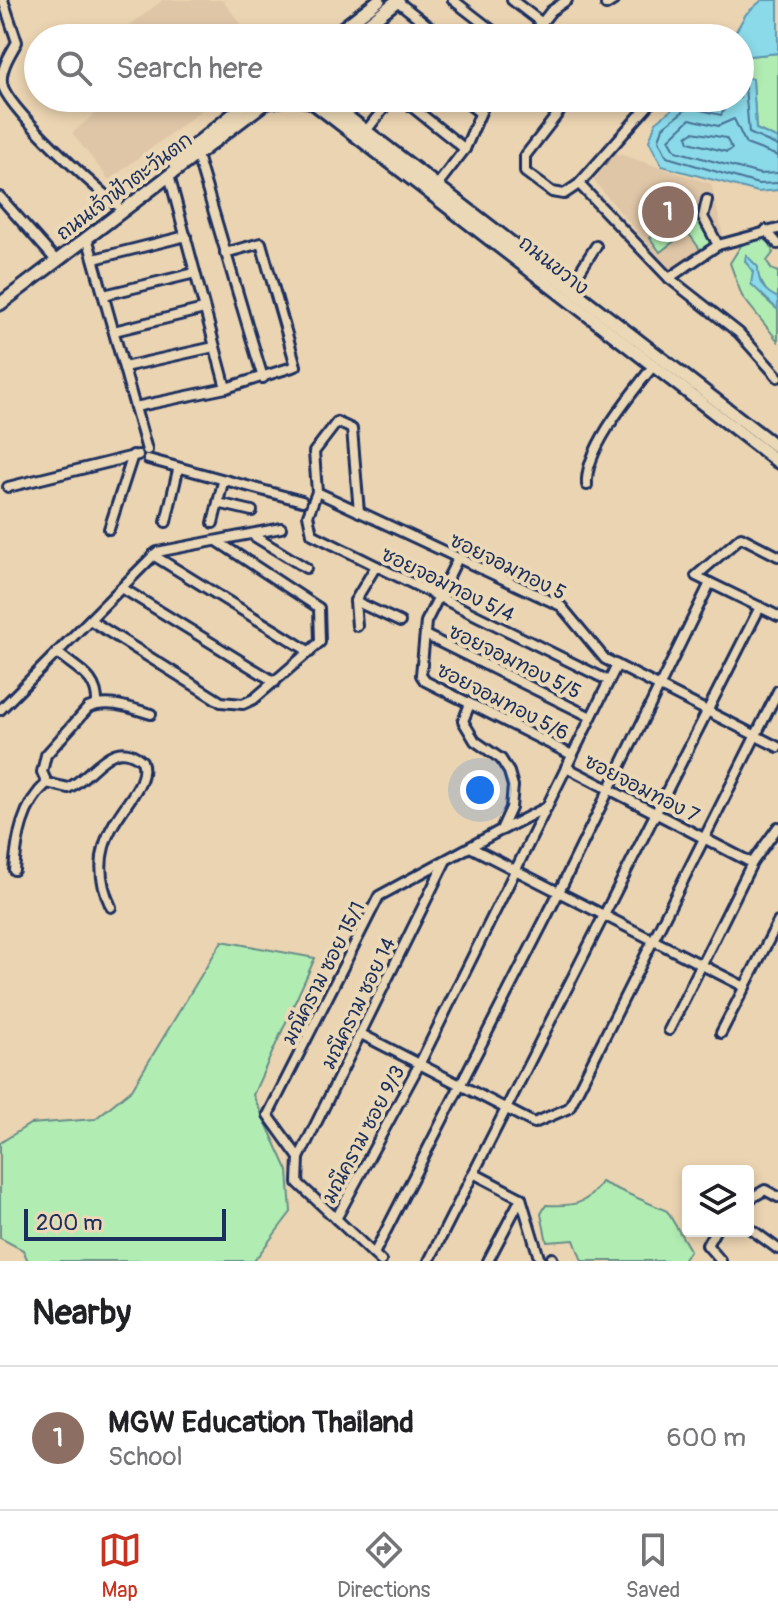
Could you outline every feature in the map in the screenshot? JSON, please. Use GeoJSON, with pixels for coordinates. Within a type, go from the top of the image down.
{"type":"FeatureCollection","features":[{"type":"Feature","properties":{"kind":"main road"},"geometry":{"type":"LineString","coordinates":[[348,24],[379,0]]}},
{"type":"Feature","properties":{"kind":"main road"},"geometry":{"type":"LineString","coordinates":[[367,24],[398,0]]}},
{"type":"Feature","properties":{"kind":"main road","name":"ถนนเจ้าฟ้าตะวันตก"},"geometry":{"type":"LineString","coordinates":[[0,297],[117,205],[247,112]]}},
{"type":"Feature","properties":{"kind":"main road","name":"ถนนขวาง"},"geometry":{"type":"LineString","coordinates":[[326,112],[569,288],[654,365],[773,444]]}},
{"type":"Feature","properties":{"kind":"main road","name":"ถนนขวาง"},"geometry":{"type":"LineString","coordinates":[[341,112],[434,190],[633,343],[773,444],[778,462]]}},
{"type":"Feature","properties":{"kind":"main road","name":"ถนนเจ้าฟ้าตะวันตก"},"geometry":{"type":"LineString","coordinates":[[0,304],[169,175],[195,150]]}},
{"type":"Feature","properties":{"kind":"street"},"geometry":{"type":"LineString","coordinates":[[3,0],[17,42],[3,70],[2,84],[12,101],[80,173],[117,205]]}},
{"type":"Feature","properties":{"kind":"street"},"geometry":{"type":"LineString","coordinates":[[398,0],[427,24]]}},
{"type":"Feature","properties":{"kind":"street"},"geometry":{"type":"LineString","coordinates":[[453,0],[484,24]]}},
{"type":"Feature","properties":{"kind":"street"},"geometry":{"type":"LineString","coordinates":[[512,0],[542,23],[567,0]]}},
{"type":"Feature","properties":{"kind":"street"},"geometry":{"type":"LineString","coordinates":[[366,131],[381,112]]}},
{"type":"Feature","properties":{"kind":"street"},"geometry":{"type":"LineString","coordinates":[[419,112],[465,149]]}},
{"type":"Feature","properties":{"kind":"street"},"geometry":{"type":"LineString","coordinates":[[434,190],[465,149],[479,112]]}},
{"type":"Feature","properties":{"kind":"street"},"geometry":{"type":"LineString","coordinates":[[559,112],[525,156],[525,172],[552,192],[564,194],[579,184],[643,112]]}},
{"type":"Feature","properties":{"kind":"street"},"geometry":{"type":"LineString","coordinates":[[195,150],[263,378]]}},
{"type":"Feature","properties":{"kind":"street"},"geometry":{"type":"LineString","coordinates":[[169,175],[226,388]]}},
{"type":"Feature","properties":{"kind":"street"},"geometry":{"type":"LineString","coordinates":[[579,184],[669,278],[739,333],[778,377]]}},
{"type":"Feature","properties":{"kind":"street"},"geometry":{"type":"LineString","coordinates":[[0,197],[53,257]]}},
{"type":"Feature","properties":{"kind":"street"},"geometry":{"type":"LineString","coordinates":[[707,200],[703,217],[718,245]]}},
{"type":"Feature","properties":{"kind":"street"},"geometry":{"type":"LineString","coordinates":[[669,278],[718,245],[778,229]]}},
{"type":"Feature","properties":{"kind":"street"},"geometry":{"type":"LineString","coordinates":[[766,230],[778,244]]}},
{"type":"Feature","properties":{"kind":"street"},"geometry":{"type":"LineString","coordinates":[[94,259],[186,236]]}},
{"type":"Feature","properties":{"kind":"street"},"geometry":{"type":"LineString","coordinates":[[87,237],[148,454],[178,470],[302,501]]}},
{"type":"Feature","properties":{"kind":"street"},"geometry":{"type":"LineString","coordinates":[[135,407],[226,388],[296,366],[261,243],[225,253]]}},
{"type":"Feature","properties":{"kind":"street"},"geometry":{"type":"LineString","coordinates":[[569,288],[596,246]]}},
{"type":"Feature","properties":{"kind":"street"},"geometry":{"type":"LineString","coordinates":[[104,295],[195,273]]}},
{"type":"Feature","properties":{"kind":"street"},"geometry":{"type":"LineString","coordinates":[[114,331],[204,309]]}},
{"type":"Feature","properties":{"kind":"street"},"geometry":{"type":"LineString","coordinates":[[124,367],[214,347]]}},
{"type":"Feature","properties":{"kind":"street"},"geometry":{"type":"LineString","coordinates":[[587,485],[589,464],[624,404],[654,365]]}},
{"type":"Feature","properties":{"kind":"street"},"geometry":{"type":"LineString","coordinates":[[317,492],[314,452],[337,422],[352,429],[359,512]]}},
{"type":"Feature","properties":{"kind":"street"},"geometry":{"type":"LineString","coordinates":[[136,455],[142,460],[148,454]]}},
{"type":"Feature","properties":{"kind":"street"},"geometry":{"type":"LineString","coordinates":[[8,487],[136,455]]}},
{"type":"Feature","properties":{"kind":"street"},"geometry":{"type":"LineString","coordinates":[[109,529],[136,455]]}},
{"type":"Feature","properties":{"kind":"street"},"geometry":{"type":"LineString","coordinates":[[166,522],[178,470]]}},
{"type":"Feature","properties":{"kind":"street"},"geometry":{"type":"LineString","coordinates":[[213,523],[223,482]]}},
{"type":"Feature","properties":{"kind":"street","name":"ซอยจอมทอง 5"},"geometry":{"type":"LineString","coordinates":[[317,492],[561,606],[605,659],[778,747]]}},
{"type":"Feature","properties":{"kind":"street","name":"ซอยจอมทอง 5/4"},"geometry":{"type":"LineString","coordinates":[[317,492],[308,515],[312,534],[609,681]]}},
{"type":"Feature","properties":{"kind":"street"},"geometry":{"type":"LineString","coordinates":[[218,503],[252,511]]}},
{"type":"Feature","properties":{"kind":"street"},"geometry":{"type":"LineString","coordinates":[[0,710],[162,549],[254,536],[281,528]]}},
{"type":"Feature","properties":{"kind":"street"},"geometry":{"type":"LineString","coordinates":[[254,536],[306,568]]}},
{"type":"Feature","properties":{"kind":"street"},"geometry":{"type":"LineString","coordinates":[[778,556],[741,537],[696,576],[778,616]]}},
{"type":"Feature","properties":{"kind":"street"},"geometry":{"type":"LineString","coordinates":[[90,620],[221,702],[243,704],[275,682],[320,642],[321,622],[315,603],[217,541]]}},
{"type":"Feature","properties":{"kind":"street"},"geometry":{"type":"LineString","coordinates":[[153,555],[310,652]]}},
{"type":"Feature","properties":{"kind":"street"},"geometry":{"type":"LineString","coordinates":[[425,635],[426,622],[437,596],[458,558]]}},
{"type":"Feature","properties":{"kind":"street"},"geometry":{"type":"LineString","coordinates":[[357,626],[355,601],[376,566]]}},
{"type":"Feature","properties":{"kind":"street"},"geometry":{"type":"LineString","coordinates":[[299,1158],[298,1183],[378,1258],[710,583]]}},
{"type":"Feature","properties":{"kind":"street"},"geometry":{"type":"LineString","coordinates":[[122,588],[275,682]]}},
{"type":"Feature","properties":{"kind":"street"},"geometry":{"type":"LineString","coordinates":[[355,601],[400,622]]}},
{"type":"Feature","properties":{"kind":"street"},"geometry":{"type":"LineString","coordinates":[[429,1261],[760,607]]}},
{"type":"Feature","properties":{"kind":"street","name":"ซอยจอมทอง 5/6"},"geometry":{"type":"LineString","coordinates":[[425,635],[421,675],[425,681],[572,755]]}},
{"type":"Feature","properties":{"kind":"street","name":"ซอยจอมทอง 5/5"},"geometry":{"type":"LineString","coordinates":[[425,635],[591,717]]}},
{"type":"Feature","properties":{"kind":"street"},"geometry":{"type":"LineString","coordinates":[[57,652],[92,680],[97,689],[97,704]]}},
{"type":"Feature","properties":{"kind":"street","name":"มณีคราม ซอย 9/3"},"geometry":{"type":"LineString","coordinates":[[336,1219],[419,1065],[617,665]]}},
{"type":"Feature","properties":{"kind":"street"},"geometry":{"type":"LineString","coordinates":[[361,1034],[534,1123],[569,1108],[778,691]]}},
{"type":"Feature","properties":{"kind":"street"},"geometry":{"type":"LineString","coordinates":[[47,783],[42,772],[46,755],[88,708],[97,704],[130,707],[151,714]]}},
{"type":"Feature","properties":{"kind":"street"},"geometry":{"type":"LineString","coordinates":[[470,704],[463,721],[475,741],[501,759],[513,786],[511,808],[501,830]]}},
{"type":"Feature","properties":{"kind":"street"},"geometry":{"type":"LineString","coordinates":[[47,783],[68,788],[107,755],[117,752],[142,761],[145,768],[139,786],[105,839],[100,871],[111,907]]}},
{"type":"Feature","properties":{"kind":"street","name":"ซอยจอมทอง 7"},"geometry":{"type":"LineString","coordinates":[[566,767],[752,863]]}},
{"type":"Feature","properties":{"kind":"street"},"geometry":{"type":"LineString","coordinates":[[14,870],[25,814],[31,800],[47,783]]}},
{"type":"Feature","properties":{"kind":"street","name":"มณีคราม ซอย 15/1"},"geometry":{"type":"LineString","coordinates":[[299,1158],[268,1115],[379,896],[547,807]]}},
{"type":"Feature","properties":{"kind":"street"},"geometry":{"type":"LineString","coordinates":[[669,1030],[752,863],[778,827]]}},
{"type":"Feature","properties":{"kind":"street"},"geometry":{"type":"LineString","coordinates":[[472,848],[745,987]]}},
{"type":"Feature","properties":{"kind":"street","name":"มณีคราม ซอย 14"},"geometry":{"type":"LineString","coordinates":[[299,1158],[445,862]]}},
{"type":"Feature","properties":{"kind":"street"},"geometry":{"type":"LineString","coordinates":[[721,1033],[778,922]]}},
{"type":"Feature","properties":{"kind":"street"},"geometry":{"type":"LineString","coordinates":[[475,1174],[521,1198],[540,1261]]}},
{"type":"Feature","properties":{"kind":"street"},"geometry":{"type":"LineString","coordinates":[[754,1194],[765,1190],[778,1197]]}},
{"type":"Feature","properties":{"kind":"street"},"geometry":{"type":"LineString","coordinates":[[488,1261],[521,1198]]}},
{"type":"Feature","properties":{"kind":"street"},"geometry":{"type":"LineString","coordinates":[[754,1231],[778,1249]]}},
{"type":"Feature","properties":{"kind":"street"},"geometry":{"type":"LineString","coordinates":[[709,1237],[709,1251],[721,1261]]}},
{"type":"Feature","properties":{"kind":"shaded area"},"geometry":{"type":"Polygon","coordinates":[[[163,0],[222,0],[241,24],[131,24],[163,0]]]}},
{"type":"Feature","properties":{"kind":"shaded area"},"geometry":{"type":"Polygon","coordinates":[[[97,112],[199,112],[109,180],[72,133],[97,112]]]}},
{"type":"Feature","properties":{"kind":"shaded area"},"geometry":{"type":"Polygon","coordinates":[[[610,151],[711,184],[724,239],[671,272],[594,181],[610,151]]]}},
{"type":"Feature","properties":{"kind":"green space"},"geometry":{"type":"Polygon","coordinates":[[[778,53],[778,139],[756,129],[754,56],[778,53]]]}},
{"type":"Feature","properties":{"kind":"green space"},"geometry":{"type":"Polygon","coordinates":[[[695,214],[715,242],[702,252],[682,224],[695,214]]]}},
{"type":"Feature","properties":{"kind":"green space"},"geometry":{"type":"Polygon","coordinates":[[[675,219],[685,233],[660,252],[650,238],[675,219]]]}},
{"type":"Feature","properties":{"kind":"green space"},"geometry":{"type":"Polygon","coordinates":[[[762,238],[770,243],[773,253],[767,261],[771,269],[778,272],[778,299],[767,292],[746,255],[763,297],[778,310],[778,341],[742,296],[730,263],[744,241],[762,238]]]}},
{"type":"Feature","properties":{"kind":"green space"},"geometry":{"type":"Polygon","coordinates":[[[222,941],[315,958],[253,1095],[288,1171],[291,1212],[254,1261],[28,1261],[23,1250],[0,1238],[0,1143],[30,1124],[95,1119],[132,1089],[222,941]]]}},
{"type":"Feature","properties":{"kind":"green space"},"geometry":{"type":"Polygon","coordinates":[[[601,1182],[667,1211],[690,1250],[683,1261],[582,1261],[574,1240],[547,1242],[541,1214],[546,1205],[578,1203],[596,1190],[601,1182]]]}},
{"type":"Feature","properties":{"kind":"water"},"geometry":{"type":"Polygon","coordinates":[[[762,0],[778,0],[778,53],[754,56],[754,24],[740,24],[746,14],[762,0]]]}},
{"type":"Feature","properties":{"kind":"water"},"geometry":{"type":"Polygon","coordinates":[[[754,96],[756,129],[778,139],[778,190],[758,192],[662,166],[649,141],[656,122],[668,112],[754,112],[754,96]]]}},
{"type":"Feature","properties":{"kind":"water"},"geometry":{"type":"Polygon","coordinates":[[[746,255],[758,267],[763,286],[778,298],[778,310],[751,284],[753,272],[745,261],[746,255]]]}},
{"type":"Feature","properties":{"kind":"place","name":"MGW Education Thailand"},"geometry":{"type":"Point","coordinates":[668,212]}}]}
